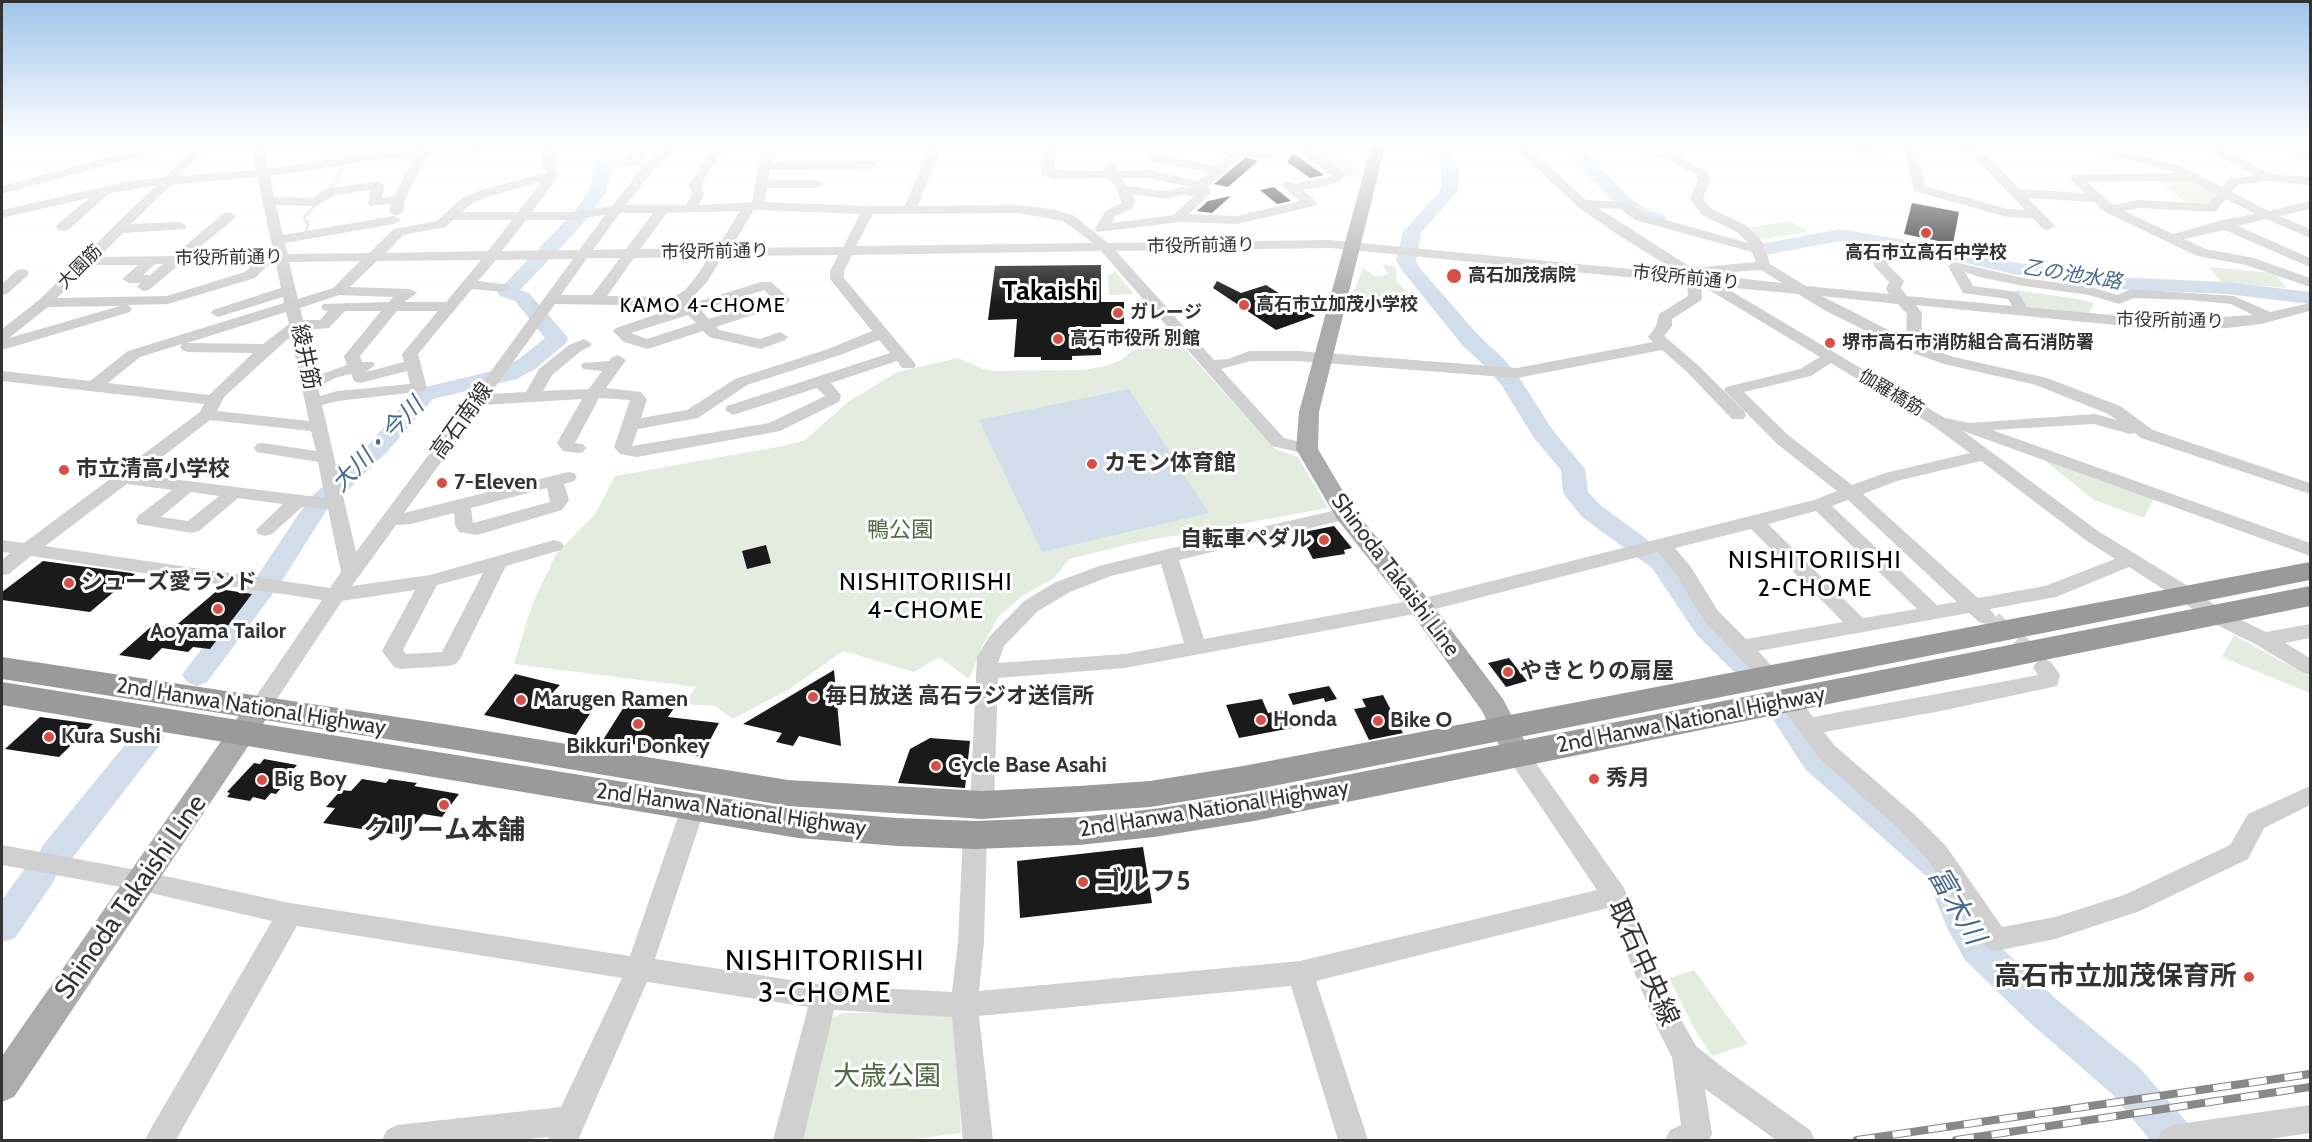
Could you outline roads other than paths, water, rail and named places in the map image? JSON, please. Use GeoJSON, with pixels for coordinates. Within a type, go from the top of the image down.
{"type":"FeatureCollection","features":[{"type":"Feature","properties":{"kind":"highway","name":"2nd Hanwa National Highway"},"geometry":{"type":"LineString","coordinates":[[1780,689],[2189,596],[2310,572]]}},
{"type":"Feature","properties":{"kind":"highway","name":"2nd Hanwa National Highway"},"geometry":{"type":"LineString","coordinates":[[2,694],[251,722],[978,820],[1079,831],[1154,823],[1254,807],[1512,742],[1780,689],[2214,615],[2310,596]]}},
{"type":"Feature","properties":{"kind":"highway","name":"2nd Hanwa National Highway"},"geometry":{"type":"LineString","coordinates":[[2,668],[251,722],[693,808],[798,824],[897,832],[978,820]]}},
{"type":"Feature","properties":{"kind":"main road"},"geometry":{"type":"LineString","coordinates":[[1307,449],[1309,412],[1366,196]]}},
{"type":"Feature","properties":{"kind":"main road","name":"Shinoda Takaishi Line"},"geometry":{"type":"LineString","coordinates":[[1307,449],[1345,514],[1419,606],[1493,706],[1512,742]]}},
{"type":"Feature","properties":{"kind":"main road","name":"Shinoda Takaishi Line"},"geometry":{"type":"LineString","coordinates":[[2,1085],[251,722]]}},
{"type":"Feature","properties":{"kind":"street"},"geometry":{"type":"LineString","coordinates":[[2,214],[74,196]]}},
{"type":"Feature","properties":{"kind":"street"},"geometry":{"type":"LineString","coordinates":[[63,227],[98,196]]}},
{"type":"Feature","properties":{"kind":"street","name":"大園筋"},"geometry":{"type":"LineString","coordinates":[[2,337],[44,303],[152,196]]}},
{"type":"Feature","properties":{"kind":"street","name":"綾井筋"},"geometry":{"type":"LineString","coordinates":[[270,196],[326,458],[324,499],[351,572]]}},
{"type":"Feature","properties":{"kind":"street"},"geometry":{"type":"LineString","coordinates":[[271,201],[316,202],[325,196]]}},
{"type":"Feature","properties":{"kind":"street"},"geometry":{"type":"LineString","coordinates":[[376,196],[375,203],[399,200]]}},
{"type":"Feature","properties":{"kind":"street"},"geometry":{"type":"LineString","coordinates":[[338,291],[397,226],[401,196]]}},
{"type":"Feature","properties":{"kind":"street"},"geometry":{"type":"LineString","coordinates":[[278,240],[397,226],[432,228],[452,216],[468,200],[477,196]]}},
{"type":"Feature","properties":{"kind":"street"},"geometry":{"type":"LineString","coordinates":[[315,402],[337,396],[419,388],[412,359],[449,306],[537,196]]}},
{"type":"Feature","properties":{"kind":"street","name":"高石南線"},"geometry":{"type":"LineString","coordinates":[[251,722],[334,595],[626,196]]}},
{"type":"Feature","properties":{"kind":"street"},"geometry":{"type":"LineString","coordinates":[[690,209],[697,196]]}},
{"type":"Feature","properties":{"kind":"street"},"geometry":{"type":"LineString","coordinates":[[684,305],[690,293],[753,206],[757,196]]}},
{"type":"Feature","properties":{"kind":"street"},"geometry":{"type":"LineString","coordinates":[[807,208],[812,196]]}},
{"type":"Feature","properties":{"kind":"street"},"geometry":{"type":"LineString","coordinates":[[910,209],[915,196]]}},
{"type":"Feature","properties":{"kind":"street"},"geometry":{"type":"LineString","coordinates":[[1098,231],[1110,214],[1128,205],[1127,196]]}},
{"type":"Feature","properties":{"kind":"street"},"geometry":{"type":"LineString","coordinates":[[1181,218],[1180,215],[1196,196]]}},
{"type":"Feature","properties":{"kind":"street"},"geometry":{"type":"LineString","coordinates":[[452,216],[524,214],[570,216],[616,209],[753,206],[868,210],[1035,211],[1068,218],[1098,231],[1181,218],[1237,220],[1310,203],[1302,196]]}},
{"type":"Feature","properties":{"kind":"street","name":"伽羅橋筋"},"geometry":{"type":"LineString","coordinates":[[1574,196],[1685,271],[1938,421]]}},
{"type":"Feature","properties":{"kind":"street"},"geometry":{"type":"LineString","coordinates":[[1697,196],[1696,199],[1707,212],[1736,224],[1758,247],[1764,266]]}},
{"type":"Feature","properties":{"kind":"street"},"geometry":{"type":"LineString","coordinates":[[1948,196],[2007,213],[2036,214]]}},
{"type":"Feature","properties":{"kind":"street"},"geometry":{"type":"LineString","coordinates":[[2018,196],[2048,226]]}},
{"type":"Feature","properties":{"kind":"street"},"geometry":{"type":"LineString","coordinates":[[2062,196],[2096,198],[2110,209],[2202,253],[2249,261],[2310,283]]}},
{"type":"Feature","properties":{"kind":"street"},"geometry":{"type":"LineString","coordinates":[[2110,209],[2139,204],[2211,208],[2220,196]]}},
{"type":"Feature","properties":{"kind":"street"},"geometry":{"type":"LineString","coordinates":[[2230,196],[2310,234]]}},
{"type":"Feature","properties":{"kind":"street"},"geometry":{"type":"LineString","coordinates":[[1583,204],[1623,205],[1640,217],[1758,247]]}},
{"type":"Feature","properties":{"kind":"street"},"geometry":{"type":"LineString","coordinates":[[2172,238],[2310,205]]}},
{"type":"Feature","properties":{"kind":"street"},"geometry":{"type":"LineString","coordinates":[[2181,207],[2310,263]]}},
{"type":"Feature","properties":{"kind":"street"},"geometry":{"type":"LineString","coordinates":[[596,300],[663,209]]}},
{"type":"Feature","properties":{"kind":"street"},"geometry":{"type":"LineString","coordinates":[[733,410],[820,381],[904,360],[837,279],[837,271],[868,210]]}},
{"type":"Feature","properties":{"kind":"street"},"geometry":{"type":"LineString","coordinates":[[2,337],[148,290],[203,237],[229,216]]}},
{"type":"Feature","properties":{"kind":"street"},"geometry":{"type":"LineString","coordinates":[[1237,220],[1251,240]]}},
{"type":"Feature","properties":{"kind":"street"},"geometry":{"type":"LineString","coordinates":[[1140,223],[1147,242]]}},
{"type":"Feature","properties":{"kind":"street"},"geometry":{"type":"LineString","coordinates":[[119,229],[176,231],[203,237]]}},
{"type":"Feature","properties":{"kind":"street"},"geometry":{"type":"LineString","coordinates":[[2207,230],[2256,252]]}},
{"type":"Feature","properties":{"kind":"street"},"geometry":{"type":"LineString","coordinates":[[1098,231],[1103,247],[1278,442],[1307,449]]}},
{"type":"Feature","properties":{"kind":"street","name":"市役所前通り"},"geometry":{"type":"LineString","coordinates":[[87,261],[849,250],[1354,246],[2165,325],[2228,323],[2310,307]]}},
{"type":"Feature","properties":{"kind":"street"},"geometry":{"type":"LineString","coordinates":[[1878,250],[1881,266],[1897,282],[1893,289],[1915,313],[1912,348]]}},
{"type":"Feature","properties":{"kind":"street"},"geometry":{"type":"LineString","coordinates":[[190,293],[222,258]]}},
{"type":"Feature","properties":{"kind":"street"},"geometry":{"type":"LineString","coordinates":[[153,259],[129,279],[168,300],[250,275],[262,263],[282,258]]}},
{"type":"Feature","properties":{"kind":"street"},"geometry":{"type":"LineString","coordinates":[[1685,271],[1764,266],[1831,308],[1912,348],[1950,361],[2041,381],[2114,410],[2147,434]]}},
{"type":"Feature","properties":{"kind":"street"},"geometry":{"type":"LineString","coordinates":[[2022,311],[2013,295],[1968,290],[1955,266],[2023,282],[2091,291],[2135,305],[2140,323]]}},
{"type":"Feature","properties":{"kind":"street"},"geometry":{"type":"LineString","coordinates":[[2,291],[22,273]]}},
{"type":"Feature","properties":{"kind":"street"},"geometry":{"type":"LineString","coordinates":[[1702,280],[1694,283],[1695,297],[1664,317],[1664,326],[1656,338],[1693,369],[1739,415],[1802,471],[1816,466]]}},
{"type":"Feature","properties":{"kind":"street"},"geometry":{"type":"LineString","coordinates":[[766,285],[783,300],[648,344],[629,339],[621,331],[684,305],[766,285]]}},
{"type":"Feature","properties":{"kind":"street"},"geometry":{"type":"LineString","coordinates":[[92,387],[118,369],[134,354],[338,291],[404,293],[463,288],[504,288]]}},
{"type":"Feature","properties":{"kind":"street"},"geometry":{"type":"LineString","coordinates":[[44,303],[148,290]]}},
{"type":"Feature","properties":{"kind":"street"},"geometry":{"type":"LineString","coordinates":[[218,313],[290,290]]}},
{"type":"Feature","properties":{"kind":"street"},"geometry":{"type":"LineString","coordinates":[[310,385],[354,362],[404,293]]}},
{"type":"Feature","properties":{"kind":"street"},"geometry":{"type":"LineString","coordinates":[[2120,300],[2131,293],[2234,300],[2268,317]]}},
{"type":"Feature","properties":{"kind":"street"},"geometry":{"type":"LineString","coordinates":[[551,299],[684,305],[714,334],[760,344],[784,341],[754,310]]}},
{"type":"Feature","properties":{"kind":"street"},"geometry":{"type":"LineString","coordinates":[[317,307],[449,306]]}},
{"type":"Feature","properties":{"kind":"street"},"geometry":{"type":"LineString","coordinates":[[2,569],[123,478],[210,407],[287,331],[298,325],[324,325],[341,307]]}},
{"type":"Feature","properties":{"kind":"street"},"geometry":{"type":"LineString","coordinates":[[631,425],[692,414],[741,382],[834,352],[882,333]]}},
{"type":"Feature","properties":{"kind":"street"},"geometry":{"type":"LineString","coordinates":[[532,397],[545,372],[575,348],[584,344]]}},
{"type":"Feature","properties":{"kind":"street"},"geometry":{"type":"LineString","coordinates":[[1211,365],[1231,363],[1249,356],[1325,358],[1517,374],[1663,345]]}},
{"type":"Feature","properties":{"kind":"street"},"geometry":{"type":"LineString","coordinates":[[188,347],[268,349]]}},
{"type":"Feature","properties":{"kind":"street"},"geometry":{"type":"LineString","coordinates":[[1830,357],[1806,373],[1732,390],[1761,421],[1852,494],[1981,612]]}},
{"type":"Feature","properties":{"kind":"street"},"geometry":{"type":"LineString","coordinates":[[307,368],[354,362],[412,359]]}},
{"type":"Feature","properties":{"kind":"street"},"geometry":{"type":"LineString","coordinates":[[577,448],[569,447],[566,443],[594,393],[616,363],[589,366]]}},
{"type":"Feature","properties":{"kind":"street"},"geometry":{"type":"LineString","coordinates":[[2,376],[92,387],[319,427]]}},
{"type":"Feature","properties":{"kind":"street"},"geometry":{"type":"LineString","coordinates":[[478,400],[594,393],[633,394],[638,397],[639,401],[623,447],[631,452],[774,427],[832,400],[833,394],[820,381]]}},
{"type":"Feature","properties":{"kind":"street"},"geometry":{"type":"LineString","coordinates":[[718,397],[733,410],[751,432]]}},
{"type":"Feature","properties":{"kind":"street"},"geometry":{"type":"LineString","coordinates":[[1967,427],[2096,419],[2310,489]]}},
{"type":"Feature","properties":{"kind":"street"},"geometry":{"type":"LineString","coordinates":[[1938,421],[1967,427],[2310,550]]}},
{"type":"Feature","properties":{"kind":"street"},"geometry":{"type":"LineString","coordinates":[[1938,421],[2091,535],[2189,596],[2214,615],[2264,640],[2310,668]]}},
{"type":"Feature","properties":{"kind":"street"},"geometry":{"type":"LineString","coordinates":[[263,448],[326,458]]}},
{"type":"Feature","properties":{"kind":"street"},"geometry":{"type":"LineString","coordinates":[[988,671],[1125,661],[1419,606],[1755,522],[1852,494],[1891,477],[1985,455]]}},
{"type":"Feature","properties":{"kind":"street"},"geometry":{"type":"LineString","coordinates":[[123,478],[235,492],[324,499]]}},
{"type":"Feature","properties":{"kind":"street"},"geometry":{"type":"LineString","coordinates":[[390,519],[411,518],[561,479],[560,500],[556,506],[477,529],[466,528],[464,525],[462,505]]}},
{"type":"Feature","properties":{"kind":"street"},"geometry":{"type":"LineString","coordinates":[[188,486],[145,520],[192,526],[235,492]]}},
{"type":"Feature","properties":{"kind":"street"},"geometry":{"type":"LineString","coordinates":[[265,530],[324,499]]}},
{"type":"Feature","properties":{"kind":"street"},"geometry":{"type":"LineString","coordinates":[[1820,504],[1934,614]]}},
{"type":"Feature","properties":{"kind":"street"},"geometry":{"type":"LineString","coordinates":[[978,1140],[964,1005],[971,942],[988,657],[996,642],[1031,606],[1063,586],[1084,578],[1168,555],[1345,514]]}},
{"type":"Feature","properties":{"kind":"street"},"geometry":{"type":"LineString","coordinates":[[1755,522],[1859,626]]}},
{"type":"Feature","properties":{"kind":"street"},"geometry":{"type":"LineString","coordinates":[[2,546],[334,595],[430,581],[554,546]]}},
{"type":"Feature","properties":{"kind":"street"},"geometry":{"type":"LineString","coordinates":[[1651,549],[1684,572],[1711,616],[1780,689],[1827,752],[1905,820],[1937,853],[1996,940],[2055,928],[2131,903],[2239,852],[2256,821],[2310,795]]}},
{"type":"Feature","properties":{"kind":"street"},"geometry":{"type":"LineString","coordinates":[[1168,555],[1196,648]]}},
{"type":"Feature","properties":{"kind":"street"},"geometry":{"type":"LineString","coordinates":[[430,581],[392,651],[401,662],[449,659],[499,560]]}},
{"type":"Feature","properties":{"kind":"street"},"geometry":{"type":"LineString","coordinates":[[1742,647],[1934,614],[1981,612],[2049,592],[2130,560]]}},
{"type":"Feature","properties":{"kind":"street"},"geometry":{"type":"LineString","coordinates":[[2264,640],[2310,632]]}},
{"type":"Feature","properties":{"kind":"street"},"geometry":{"type":"LineString","coordinates":[[1808,726],[1936,704],[2049,681],[2049,675],[2044,667]]}},
{"type":"Feature","properties":{"kind":"street","name":"取石中央線"},"geometry":{"type":"LineString","coordinates":[[1512,742],[1615,896],[1672,1030],[1686,1055],[1715,1079],[1800,1140]]}},
{"type":"Feature","properties":{"kind":"street"},"geometry":{"type":"LineString","coordinates":[[397,1140],[566,1130],[639,969],[693,808]]}},
{"type":"Feature","properties":{"kind":"street"},"geometry":{"type":"LineString","coordinates":[[2,855],[142,881],[290,914],[639,969],[825,997],[964,1005],[1300,973],[1615,896]]}},
{"type":"Feature","properties":{"kind":"street"},"geometry":{"type":"LineString","coordinates":[[160,1140],[290,914]]}},
{"type":"Feature","properties":{"kind":"street"},"geometry":{"type":"LineString","coordinates":[[1300,973],[1353,1140]]}},
{"type":"Feature","properties":{"kind":"street"},"geometry":{"type":"LineString","coordinates":[[788,1140],[825,997]]}},
{"type":"Feature","properties":{"kind":"street"},"geometry":{"type":"LineString","coordinates":[[1680,1140],[1697,1134],[1686,1055]]}},
{"type":"Feature","properties":{"kind":"street"},"geometry":{"type":"LineString","coordinates":[[2182,1139],[2310,1119]]}},
{"type":"Feature","properties":{"kind":"water","name":"カモン体育館"},"geometry":{"type":"Polygon","coordinates":[[[1129,389],[1209,513],[1042,552],[979,420],[1129,389]]]}},
{"type":"Feature","properties":{"kind":"waterway","name":"大川・今川"},"geometry":{"type":"LineString","coordinates":[[585,209],[594,196]]}},
{"type":"Feature","properties":{"kind":"waterway"},"geometry":{"type":"LineString","coordinates":[[1444,196],[1412,232],[1406,260],[1411,269],[1471,341],[1497,365],[1512,384],[1542,433],[1573,469],[1576,493],[1591,511],[1661,562],[1707,628],[1743,664]]}},
{"type":"Feature","properties":{"kind":"waterway","name":"乙の池水路"},"geometry":{"type":"LineString","coordinates":[[1619,196],[1641,214],[1657,219]]}},
{"type":"Feature","properties":{"kind":"waterway"},"geometry":{"type":"LineString","coordinates":[[305,234],[308,224],[304,218],[317,203]]}},
{"type":"Feature","properties":{"kind":"waterway","name":"大川・今川"},"geometry":{"type":"LineString","coordinates":[[548,250],[580,216]]}},
{"type":"Feature","properties":{"kind":"waterway","name":"乙の池水路"},"geometry":{"type":"LineString","coordinates":[[1766,249],[1840,235],[1959,255],[2012,268],[2114,283],[2227,288],[2310,298]]}},
{"type":"Feature","properties":{"kind":"waterway","name":"大川・今川"},"geometry":{"type":"LineString","coordinates":[[197,675],[270,578],[317,506],[379,447],[425,394],[509,374],[527,364],[557,339],[522,297],[507,292],[539,259]]}},
{"type":"Feature","properties":{"kind":"waterway","name":"富木川"},"geometry":{"type":"LineString","coordinates":[[1789,721],[1816,760],[1939,867],[1966,930],[1978,949],[2042,1010],[2126,1081],[2176,1140]]}},
{"type":"Feature","properties":{"kind":"waterway","name":"大川・今川"},"geometry":{"type":"LineString","coordinates":[[55,855],[148,738]]}},
{"type":"Feature","properties":{"kind":"waterway","name":"大川・今川"},"geometry":{"type":"LineString","coordinates":[[2,927],[40,874]]}},
{"type":"Feature","properties":{"kind":"tunnel"},"geometry":{"type":"LineString","coordinates":[[1992,621],[2037,661]]}},
{"type":"Feature","properties":{"kind":"railway"},"geometry":{"type":"LineString","coordinates":[[1857,1140],[2310,1074]]}},
{"type":"Feature","properties":{"kind":"railway"},"geometry":{"type":"LineString","coordinates":[[1956,1140],[2310,1087]]}},
{"type":"Feature","properties":{"kind":"place","name":"高石市立高石中学校"},"geometry":{"type":"Point","coordinates":[1926,233]}},
{"type":"Feature","properties":{"kind":"place","name":"高石加茂病院"},"geometry":{"type":"Point","coordinates":[1454,276]}},
{"type":"Feature","properties":{"kind":"place","name":"高石市立加茂小学校"},"geometry":{"type":"Point","coordinates":[1244,305]}},
{"type":"Feature","properties":{"kind":"place","name":"ガレージ"},"geometry":{"type":"Point","coordinates":[1118,313]}},
{"type":"Feature","properties":{"kind":"place","name":"高石市役所 別館"},"geometry":{"type":"Point","coordinates":[1058,339]}},
{"type":"Feature","properties":{"kind":"place","name":"堺市高石市消防組合高石消防署"},"geometry":{"type":"Point","coordinates":[1830,343]}},
{"type":"Feature","properties":{"kind":"place","name":"カモン体育館"},"geometry":{"type":"Point","coordinates":[1092,464]}},
{"type":"Feature","properties":{"kind":"place","name":"市立清高小学校"},"geometry":{"type":"Point","coordinates":[64,470]}},
{"type":"Feature","properties":{"kind":"place","name":"7-Eleven"},"geometry":{"type":"Point","coordinates":[442,483]}},
{"type":"Feature","properties":{"kind":"place","name":"自転車ペダル"},"geometry":{"type":"Point","coordinates":[1324,540]}},
{"type":"Feature","properties":{"kind":"place","name":"シューズ愛ランド"},"geometry":{"type":"Point","coordinates":[69,583]}},
{"type":"Feature","properties":{"kind":"place","name":"Aoyama Tailor"},"geometry":{"type":"Point","coordinates":[218,609]}},
{"type":"Feature","properties":{"kind":"place","name":"やきとりの扇屋"},"geometry":{"type":"Point","coordinates":[1508,672]}},
{"type":"Feature","properties":{"kind":"place","name":"毎日放送 高石ラジオ送信所"},"geometry":{"type":"Point","coordinates":[813,697]}},
{"type":"Feature","properties":{"kind":"place","name":"Marugen Ramen"},"geometry":{"type":"Point","coordinates":[521,700]}},
{"type":"Feature","properties":{"kind":"place","name":"Honda"},"geometry":{"type":"Point","coordinates":[1261,720]}},
{"type":"Feature","properties":{"kind":"place","name":"Bike O"},"geometry":{"type":"Point","coordinates":[1378,721]}},
{"type":"Feature","properties":{"kind":"place","name":"Bikkuri Donkey"},"geometry":{"type":"Point","coordinates":[638,724]}},
{"type":"Feature","properties":{"kind":"place","name":"Kura Sushi"},"geometry":{"type":"Point","coordinates":[49,737]}},
{"type":"Feature","properties":{"kind":"place","name":"Cycle Base Asahi"},"geometry":{"type":"Point","coordinates":[936,766]}},
{"type":"Feature","properties":{"kind":"place","name":"秀月"},"geometry":{"type":"Point","coordinates":[1594,779]}},
{"type":"Feature","properties":{"kind":"place","name":"Big Boy"},"geometry":{"type":"Point","coordinates":[262,780]}},
{"type":"Feature","properties":{"kind":"place","name":"クリーム本舗"},"geometry":{"type":"Point","coordinates":[444,805]}},
{"type":"Feature","properties":{"kind":"place","name":"ゴルフ5"},"geometry":{"type":"Point","coordinates":[1083,882]}},
{"type":"Feature","properties":{"kind":"place","name":"高石市立加茂保育所"},"geometry":{"type":"Point","coordinates":[2249,977]}},
{"type":"Feature","properties":{"kind":"district","name":"Takaishi"},"geometry":{"type":"Point","coordinates":[1050,292]}},
{"type":"Feature","properties":{"kind":"district","name":"KAMO 4-CHOME"},"geometry":{"type":"Point","coordinates":[703,306]}},
{"type":"Feature","properties":{"kind":"district","name":"NISHITORIISHI 2-CHOME"},"geometry":{"type":"Point","coordinates":[1815,575]}},
{"type":"Feature","properties":{"kind":"district","name":"NISHITORIISHI 4-CHOME"},"geometry":{"type":"Point","coordinates":[926,597]}},
{"type":"Feature","properties":{"kind":"district","name":"NISHITORIISHI 3-CHOME"},"geometry":{"type":"Point","coordinates":[825,978]}},
{"type":"Feature","properties":{"kind":"park label","name":"鴨公園"},"geometry":{"type":"Point","coordinates":[900,531]}},
{"type":"Feature","properties":{"kind":"park label","name":"大歳公園"},"geometry":{"type":"Point","coordinates":[887,1077]}}]}
